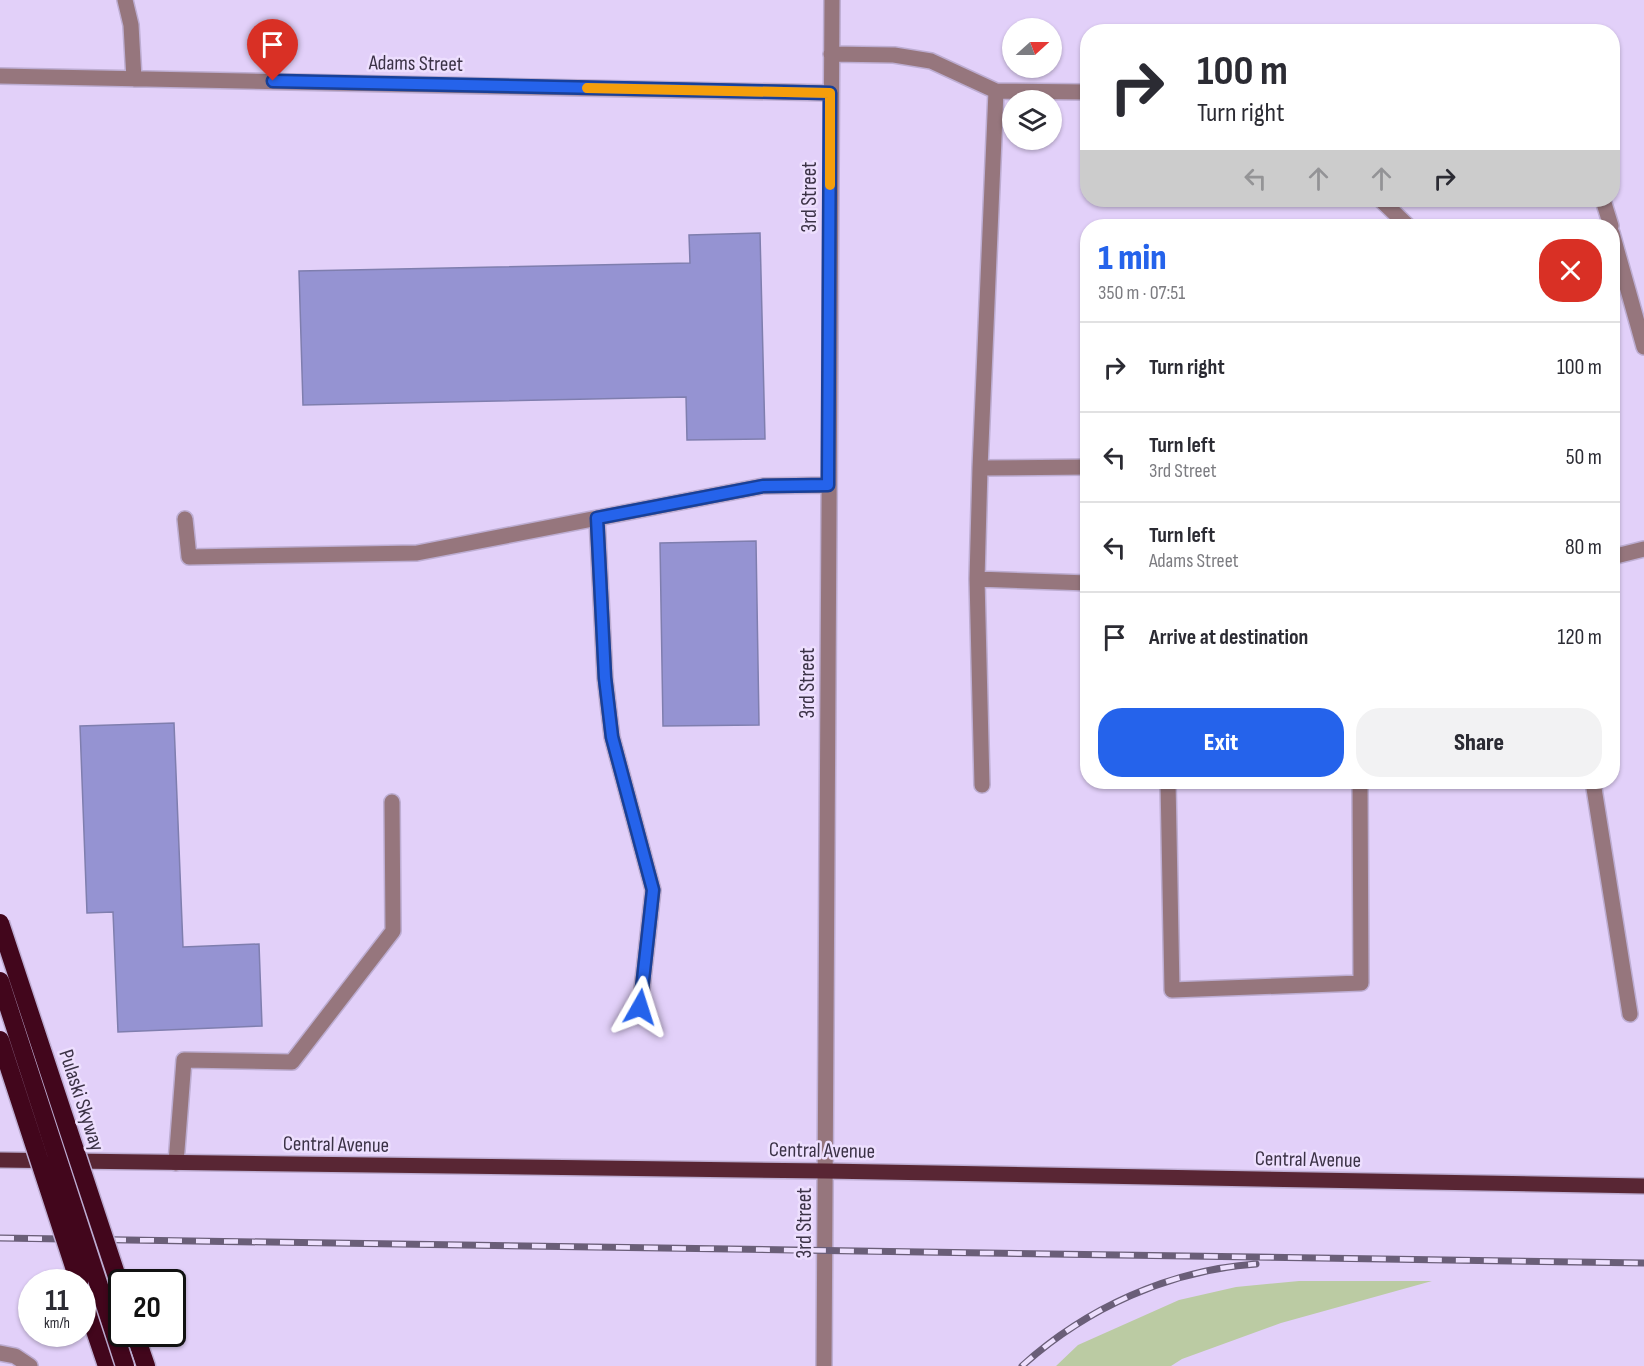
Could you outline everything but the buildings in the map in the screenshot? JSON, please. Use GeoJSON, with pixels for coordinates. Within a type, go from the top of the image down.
{"type":"FeatureCollection","features":[{"type":"Feature","properties":{"kind":"highway","name":"Pulaski Skyway"},"geometry":{"type":"LineString","coordinates":[[0,922],[114,1269]]}},
{"type":"Feature","properties":{"kind":"highway"},"geometry":{"type":"LineString","coordinates":[[0,981],[125,1366]]}},
{"type":"Feature","properties":{"kind":"highway"},"geometry":{"type":"LineString","coordinates":[[0,1040],[76,1269]]}},
{"type":"Feature","properties":{"kind":"highway"},"geometry":{"type":"LineString","coordinates":[[96,1333],[107,1366]]}},
{"type":"Feature","properties":{"kind":"highway"},"geometry":{"type":"LineString","coordinates":[[139,1347],[146,1366]]}},
{"type":"Feature","properties":{"kind":"main road","name":"Central Avenue"},"geometry":{"type":"LineString","coordinates":[[0,1160],[826,1171],[1644,1186]]}},
{"type":"Feature","properties":{"kind":"street"},"geometry":{"type":"LineString","coordinates":[[125,0],[131,25],[134,79]]}},
{"type":"Feature","properties":{"kind":"street","name":"3rd Street"},"geometry":{"type":"LineString","coordinates":[[824,1366],[832,0]]}},
{"type":"Feature","properties":{"kind":"street"},"geometry":{"type":"LineString","coordinates":[[831,54],[894,55],[931,61],[996,91],[1080,92]]}},
{"type":"Feature","properties":{"kind":"street","name":"Adams Street"},"geometry":{"type":"LineString","coordinates":[[0,76],[830,93]]}},
{"type":"Feature","properties":{"kind":"street"},"geometry":{"type":"LineString","coordinates":[[982,785],[977,579],[996,91]]}},
{"type":"Feature","properties":{"kind":"street"},"geometry":{"type":"LineString","coordinates":[[1388,207],[1401,219]]}},
{"type":"Feature","properties":{"kind":"street"},"geometry":{"type":"LineString","coordinates":[[1620,262],[1644,347]]}},
{"type":"Feature","properties":{"kind":"street"},"geometry":{"type":"LineString","coordinates":[[980,468],[1080,466]]}},
{"type":"Feature","properties":{"kind":"street"},"geometry":{"type":"LineString","coordinates":[[185,519],[189,557],[417,553],[763,486],[828,485]]}},
{"type":"Feature","properties":{"kind":"street"},"geometry":{"type":"LineString","coordinates":[[597,518],[605,678],[612,737],[653,890],[640,1007]]}},
{"type":"Feature","properties":{"kind":"street"},"geometry":{"type":"LineString","coordinates":[[1620,555],[1644,549]]}},
{"type":"Feature","properties":{"kind":"street"},"geometry":{"type":"LineString","coordinates":[[977,579],[1080,583]]}},
{"type":"Feature","properties":{"kind":"street"},"geometry":{"type":"LineString","coordinates":[[1168,789],[1172,990],[1361,983],[1360,789]]}},
{"type":"Feature","properties":{"kind":"street"},"geometry":{"type":"LineString","coordinates":[[1594,789],[1630,1014]]}},
{"type":"Feature","properties":{"kind":"street"},"geometry":{"type":"LineString","coordinates":[[177,1163],[184,1060],[292,1062],[393,931],[392,802]]}},
{"type":"Feature","properties":{"kind":"street"},"geometry":{"type":"LineString","coordinates":[[0,1353],[15,1356],[30,1366]]}},
{"type":"Feature","properties":{"kind":"green space"},"geometry":{"type":"Polygon","coordinates":[[[1299,1281],[1432,1281],[1281,1323],[1182,1359],[1171,1366],[1056,1366],[1078,1345],[1179,1300],[1236,1287],[1299,1281]]]}},
{"type":"Feature","properties":{"kind":"railway"},"geometry":{"type":"LineString","coordinates":[[0,1238],[1644,1263]]}},
{"type":"Feature","properties":{"kind":"railway"},"geometry":{"type":"LineString","coordinates":[[1022,1366],[1073,1326],[1131,1296],[1192,1274],[1256,1264]]}},
{"type":"Feature","properties":{"kind":"slow traffic"},"geometry":{"type":"LineString","coordinates":[[587,88],[830,93],[830,185]]}},
{"type":"Feature","properties":{"kind":"route"},"geometry":{"type":"LineString","coordinates":[[273,81],[830,93],[828,485],[763,486],[597,518],[605,678],[612,737],[653,890],[640,1007]]}}]}
